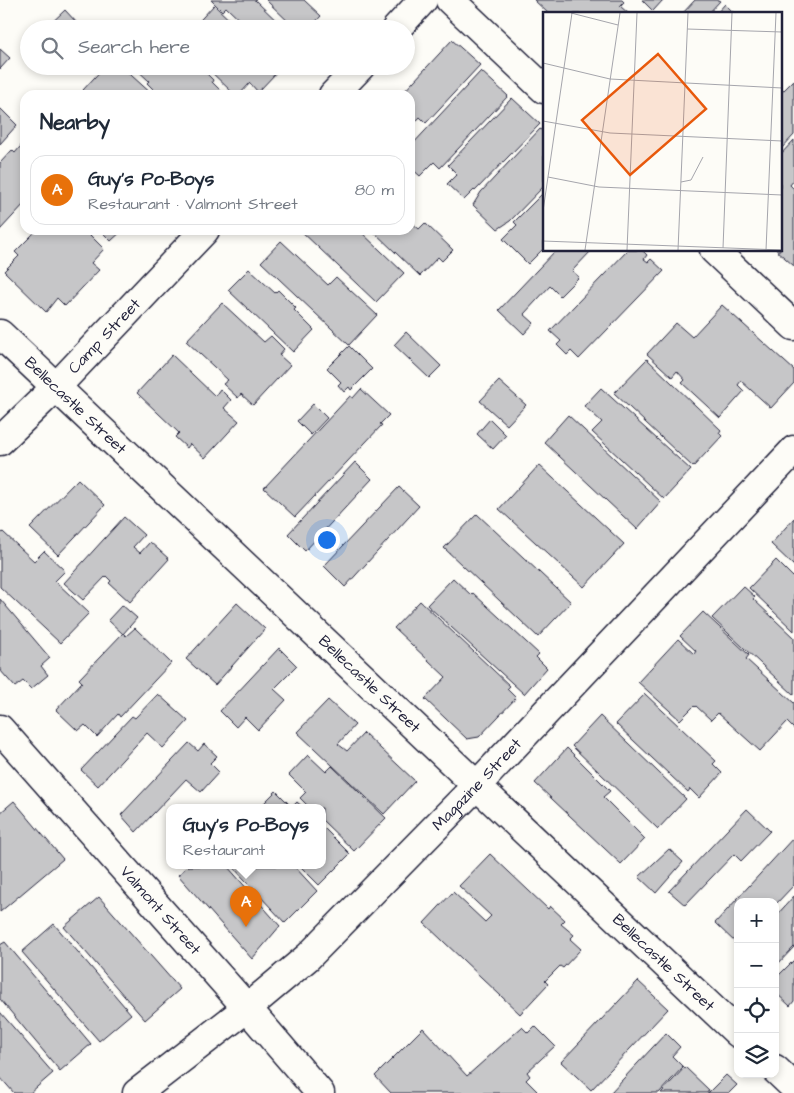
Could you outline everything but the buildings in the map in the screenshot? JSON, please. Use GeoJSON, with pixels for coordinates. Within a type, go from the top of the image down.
{"type":"FeatureCollection","features":[{"type":"Feature","properties":{"kind":"street"},"geometry":{"type":"LineString","coordinates":[[404,20],[423,0]]}},
{"type":"Feature","properties":{"kind":"street"},"geometry":{"type":"LineString","coordinates":[[450,0],[543,88]]}},
{"type":"Feature","properties":{"kind":"street"},"geometry":{"type":"LineString","coordinates":[[338,90],[352,75]]}},
{"type":"Feature","properties":{"kind":"street","name":"Camp Street"},"geometry":{"type":"LineString","coordinates":[[0,441],[56,387],[200,235]]}},
{"type":"Feature","properties":{"kind":"street"},"geometry":{"type":"LineString","coordinates":[[715,251],[794,326]]}},
{"type":"Feature","properties":{"kind":"street","name":"Bellecastle Street"},"geometry":{"type":"LineString","coordinates":[[0,334],[734,1029]]}},
{"type":"Feature","properties":{"kind":"street","name":"Magazine Street"},"geometry":{"type":"LineString","coordinates":[[137,1093],[308,958],[477,786],[794,450]]}},
{"type":"Feature","properties":{"kind":"street","name":"Valmont Street"},"geometry":{"type":"LineString","coordinates":[[0,729],[320,1093]]}},
{"type":"Feature","properties":{"kind":"street"},"geometry":{"type":"LineString","coordinates":[[779,1073],[794,1087]]}},
{"type":"Feature","properties":{"kind":"place","name":"Guy's Po-Boys"},"geometry":{"type":"Point","coordinates":[246,927]}}]}
